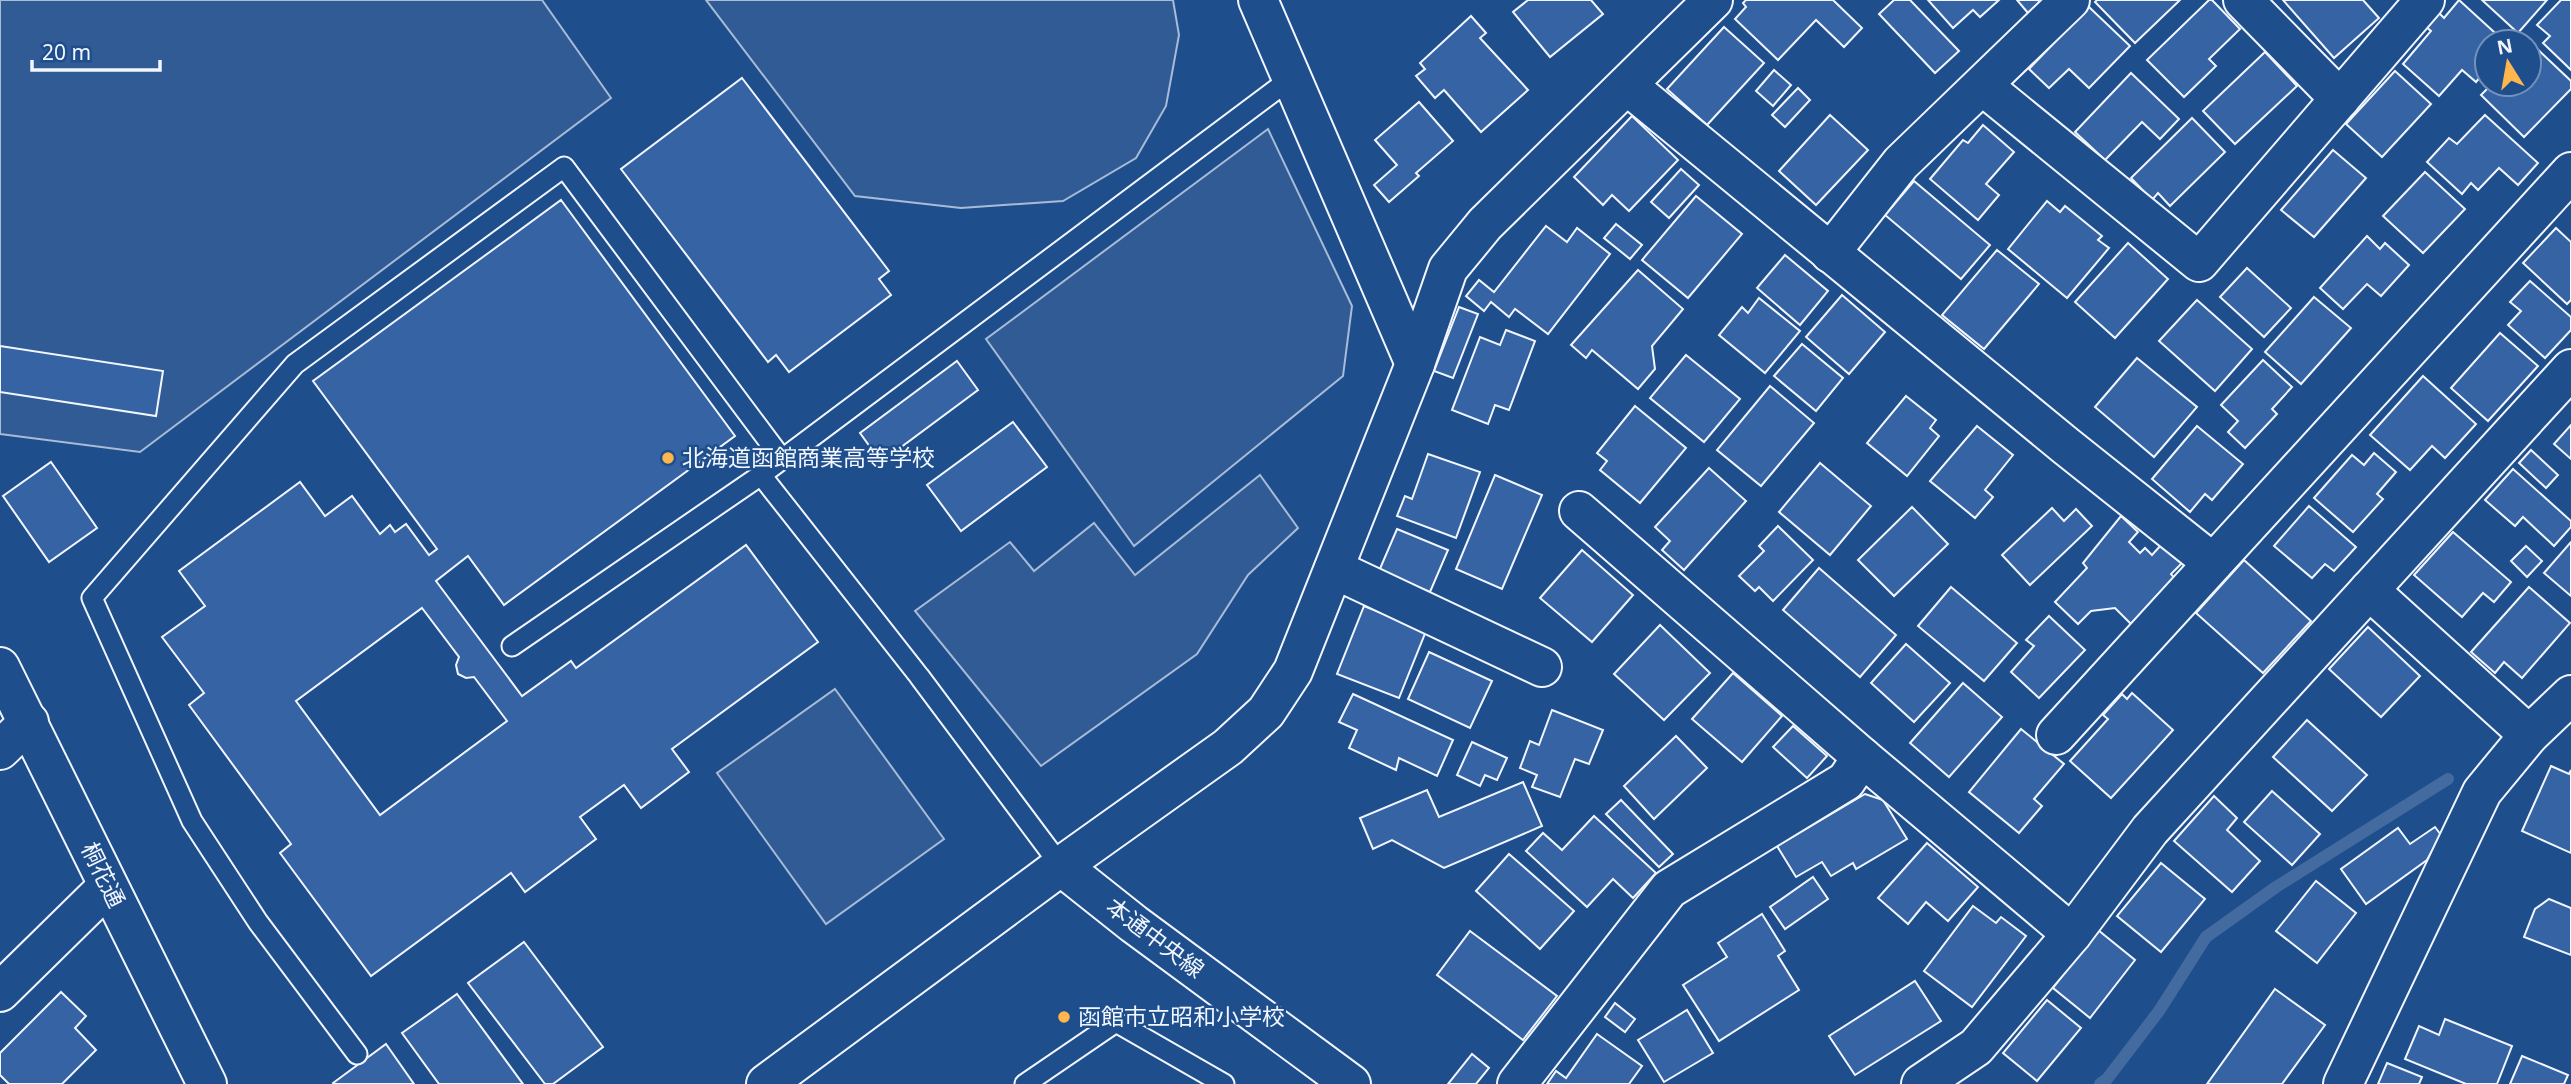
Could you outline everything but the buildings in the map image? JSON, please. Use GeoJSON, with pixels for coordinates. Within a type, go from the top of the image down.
{"type":"FeatureCollection","features":[{"type":"Feature","properties":{"kind":"street"},"geometry":{"type":"LineString","coordinates":[[1258,0],[1415,364]]}},
{"type":"Feature","properties":{"kind":"street"},"geometry":{"type":"LineString","coordinates":[[1830,253],[1901,163],[2070,0]]}},
{"type":"Feature","properties":{"kind":"street"},"geometry":{"type":"LineString","coordinates":[[2243,0],[2340,99]]}},
{"type":"Feature","properties":{"kind":"street"},"geometry":{"type":"LineString","coordinates":[[1983,86],[2199,262],[2425,0]]}},
{"type":"Feature","properties":{"kind":"street"},"geometry":{"type":"LineString","coordinates":[[766,1084],[1060,866],[1228,747],[1266,712],[1293,671],[1415,364],[1448,269],[1485,224],[1628,86],[1692,7]]}},
{"type":"Feature","properties":{"kind":"street"},"geometry":{"type":"LineString","coordinates":[[1628,86],[2055,438],[2213,563]]}},
{"type":"Feature","properties":{"kind":"street"},"geometry":{"type":"LineString","coordinates":[[2056,735],[2571,172]]}},
{"type":"Feature","properties":{"kind":"street"},"geometry":{"type":"LineString","coordinates":[[1921,1084],[1976,1047],[2072,934],[2150,830],[2571,369]]}},
{"type":"Feature","properties":{"kind":"street"},"geometry":{"type":"LineString","coordinates":[[1579,511],[1862,757],[2072,934]]}},
{"type":"Feature","properties":{"kind":"street"},"geometry":{"type":"LineString","coordinates":[[1334,569],[1542,667]]}},
{"type":"Feature","properties":{"kind":"street"},"geometry":{"type":"LineString","coordinates":[[2369,590],[2529,735]]}},
{"type":"Feature","properties":{"kind":"street","name":"桐花通"},"geometry":{"type":"LineString","coordinates":[[0,667],[206,1084]]}},
{"type":"Feature","properties":{"kind":"street"},"geometry":{"type":"LineString","coordinates":[[2343,1084],[2482,792],[2529,735],[2571,695]]}},
{"type":"Feature","properties":{"kind":"street"},"geometry":{"type":"LineString","coordinates":[[0,750],[29,722]]}},
{"type":"Feature","properties":{"kind":"street"},"geometry":{"type":"LineString","coordinates":[[1517,1084],[1669,889],[1846,781],[1862,757]]}},
{"type":"Feature","properties":{"kind":"street","name":"本通中央線"},"geometry":{"type":"LineString","coordinates":[[1060,866],[1351,1084]]}},
{"type":"Feature","properties":{"kind":"street"},"geometry":{"type":"LineString","coordinates":[[0,992],[108,886]]}},
{"type":"Feature","properties":{"kind":"lane"},"geometry":{"type":"LineString","coordinates":[[512,646],[761,475],[1293,77]]}},
{"type":"Feature","properties":{"kind":"lane"},"geometry":{"type":"LineString","coordinates":[[357,1054],[258,922],[192,821],[92,598],[295,364],[564,167],[782,459]]}},
{"type":"Feature","properties":{"kind":"lane"},"geometry":{"type":"LineString","coordinates":[[761,475],[919,676],[1060,866]]}},
{"type":"Feature","properties":{"kind":"lane"},"geometry":{"type":"LineString","coordinates":[[1025,1084],[1116,1022],[1224,1084]]}},
{"type":"Feature","properties":{"kind":"shaded area"},"geometry":{"type":"Polygon","coordinates":[[[0,0],[542,0],[611,98],[140,452],[0,434],[0,0]]]}},
{"type":"Feature","properties":{"kind":"shaded area"},"geometry":{"type":"Polygon","coordinates":[[[706,0],[1173,0],[1179,35],[1166,106],[1136,158],[1063,201],[961,208],[855,196],[706,0]]]}},
{"type":"Feature","properties":{"kind":"shaded area"},"geometry":{"type":"Polygon","coordinates":[[[1268,129],[1352,306],[1343,376],[1134,546],[986,339],[1268,129]]]}},
{"type":"Feature","properties":{"kind":"shaded area"},"geometry":{"type":"Polygon","coordinates":[[[1260,475],[1298,528],[1248,575],[1197,654],[1041,766],[915,611],[1010,542],[1034,571],[1094,523],[1135,575],[1260,475]]]}},
{"type":"Feature","properties":{"kind":"shaded area"},"geometry":{"type":"Polygon","coordinates":[[[835,689],[944,839],[826,924],[717,773],[835,689]]]}},
{"type":"Feature","properties":{"kind":"waterway"},"geometry":{"type":"LineString","coordinates":[[2100,1084],[2107,1079],[2159,1011],[2206,937],[2276,887],[2448,779]]}},
{"type":"Feature","properties":{"kind":"place","name":"北海道函館商業高等学校"},"geometry":{"type":"Point","coordinates":[668,458]}},
{"type":"Feature","properties":{"kind":"place","name":"函館市立昭和小学校"},"geometry":{"type":"Point","coordinates":[1064,1017]}}]}
